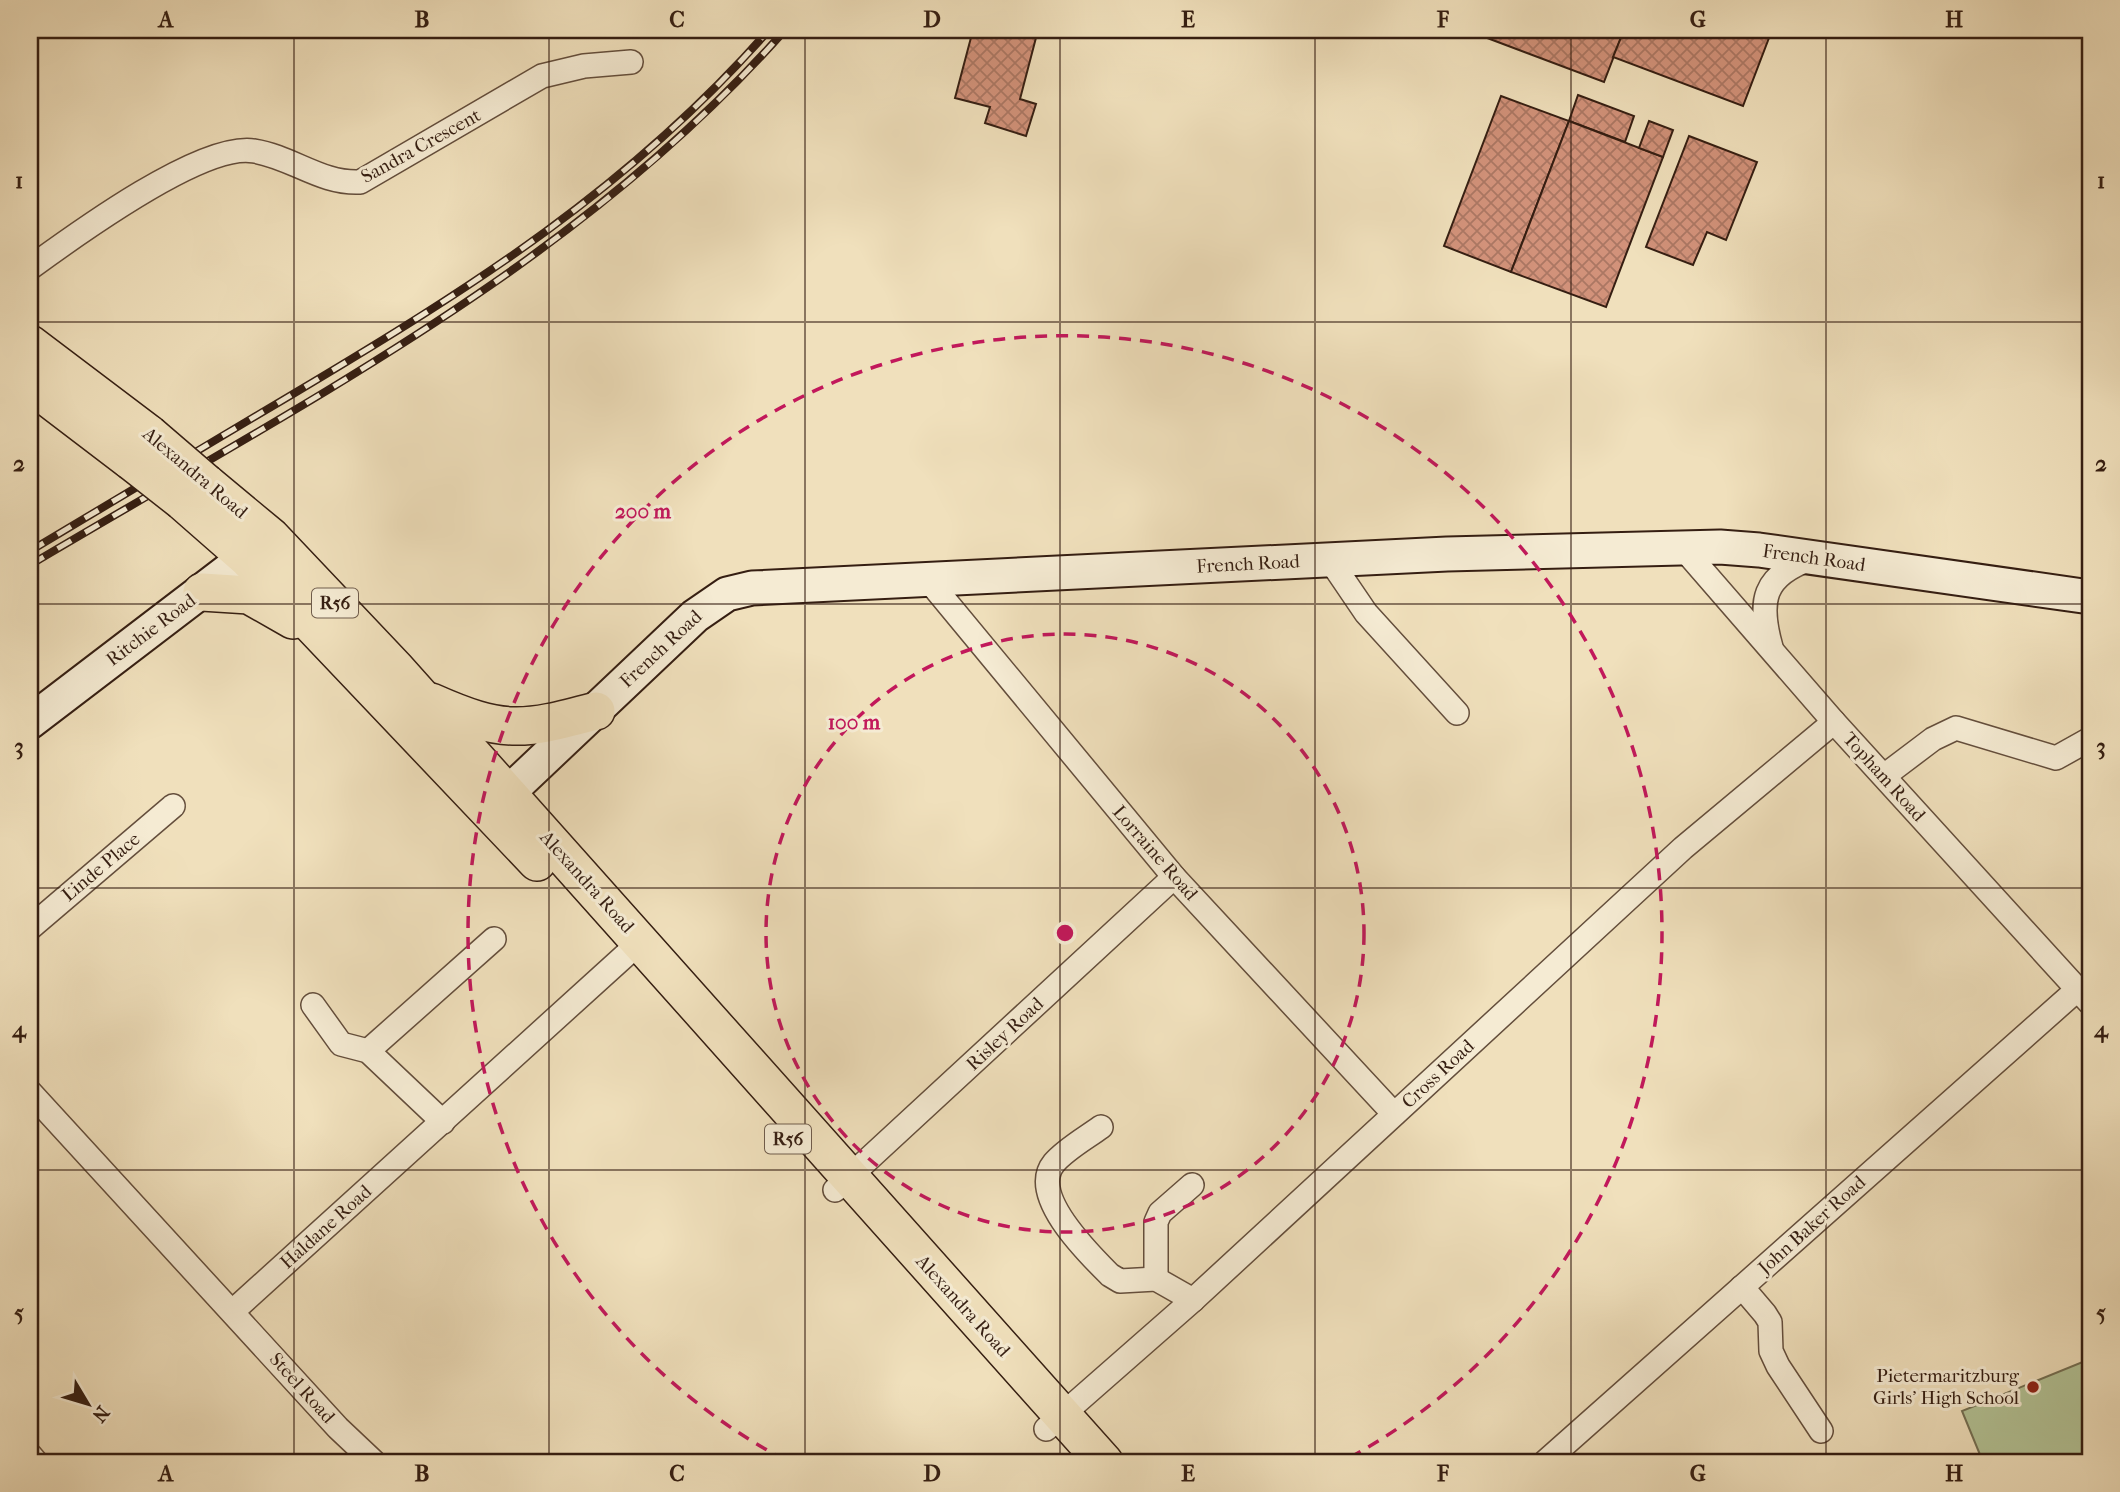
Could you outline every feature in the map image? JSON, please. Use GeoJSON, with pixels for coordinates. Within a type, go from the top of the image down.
{"type":"FeatureCollection","features":[{"type":"Feature","properties":{"kind":"main road","name":"Alexandra Road"},"geometry":{"type":"LineString","coordinates":[[30,344],[140,448],[259,548],[424,699],[498,802]]}},
{"type":"Feature","properties":{"kind":"main road","name":"Alexandra Road"},"geometry":{"type":"LineString","coordinates":[[30,384],[140,448]]}},
{"type":"Feature","properties":{"kind":"main road","name":"Alexandra Road"},"geometry":{"type":"LineString","coordinates":[[259,548],[317,629],[498,802],[843,1183],[1053,1422],[1104,1462]]}},
{"type":"Feature","properties":{"kind":"main road"},"geometry":{"type":"LineString","coordinates":[[202,592],[248,595],[317,629]]}},
{"type":"Feature","properties":{"kind":"main road"},"geometry":{"type":"LineString","coordinates":[[424,699],[484,722],[522,729],[596,712]]}},
{"type":"Feature","properties":{"kind":"main road","name":"Alexandra Road"},"geometry":{"type":"LineString","coordinates":[[1053,1422],[1076,1462]]}},
{"type":"Feature","properties":{"kind":"street","name":"Sandra Crescent"},"geometry":{"type":"LineString","coordinates":[[30,268],[127,203],[197,164],[220,155],[237,150],[253,151],[273,156],[333,181],[360,182],[542,76],[584,66],[631,62]]}},
{"type":"Feature","properties":{"kind":"street","name":"French Road"},"geometry":{"type":"LineString","coordinates":[[498,802],[695,616],[727,594],[752,588],[1330,560],[1682,547],[1759,550],[2090,597]]}},
{"type":"Feature","properties":{"kind":"street","name":"Topham Road"},"geometry":{"type":"LineString","coordinates":[[1682,547],[1834,722],[2084,996]]}},
{"type":"Feature","properties":{"kind":"street","name":"Ritchie Road"},"geometry":{"type":"LineString","coordinates":[[30,722],[259,548]]}},
{"type":"Feature","properties":{"kind":"street"},"geometry":{"type":"LineString","coordinates":[[1772,650],[1764,617],[1767,593],[1784,569],[1813,558]]}},
{"type":"Feature","properties":{"kind":"street"},"geometry":{"type":"LineString","coordinates":[[1330,560],[1366,613],[1457,713]]}},
{"type":"Feature","properties":{"kind":"street","name":"Lorraine Road"},"geometry":{"type":"LineString","coordinates":[[929,581],[1174,877],[1394,1114]]}},
{"type":"Feature","properties":{"kind":"street","name":"Cross Road"},"geometry":{"type":"LineString","coordinates":[[1053,1422],[1193,1300],[1683,848],[1834,722]]}},
{"type":"Feature","properties":{"kind":"street"},"geometry":{"type":"LineString","coordinates":[[1884,776],[1933,740],[1956,727],[2056,758],[2090,739]]}},
{"type":"Feature","properties":{"kind":"street","name":"Linde Place"},"geometry":{"type":"LineString","coordinates":[[30,928],[173,806]]}},
{"type":"Feature","properties":{"kind":"street","name":"Risley Road"},"geometry":{"type":"LineString","coordinates":[[843,1183],[1174,877]]}},
{"type":"Feature","properties":{"kind":"street"},"geometry":{"type":"LineString","coordinates":[[368,1051],[494,939]]}},
{"type":"Feature","properties":{"kind":"street","name":"Haldane Road"},"geometry":{"type":"LineString","coordinates":[[233,1311],[632,951]]}},
{"type":"Feature","properties":{"kind":"street","name":"John Baker Road"},"geometry":{"type":"LineString","coordinates":[[1545,1462],[1742,1287],[2084,996]]}},
{"type":"Feature","properties":{"kind":"street"},"geometry":{"type":"LineString","coordinates":[[313,1005],[341,1044],[368,1051],[443,1122]]}},
{"type":"Feature","properties":{"kind":"street"},"geometry":{"type":"LineString","coordinates":[[30,1092],[233,1311]]}},
{"type":"Feature","properties":{"kind":"street"},"geometry":{"type":"LineString","coordinates":[[1101,1127],[1055,1162],[1046,1179],[1047,1189],[1058,1215],[1110,1275],[1120,1281],[1156,1279],[1193,1300]]}},
{"type":"Feature","properties":{"kind":"street"},"geometry":{"type":"LineString","coordinates":[[1156,1279],[1156,1222],[1160,1213],[1192,1185]]}},
{"type":"Feature","properties":{"kind":"street"},"geometry":{"type":"LineString","coordinates":[[1742,1287],[1770,1322],[1771,1351],[1778,1366],[1821,1431]]}},
{"type":"Feature","properties":{"kind":"street","name":"Steel Road"},"geometry":{"type":"LineString","coordinates":[[233,1311],[338,1428],[374,1462]]}},
{"type":"Feature","properties":{"kind":"street"},"geometry":{"type":"LineString","coordinates":[[30,1455],[36,1462]]}},
{"type":"Feature","properties":{"kind":"green space"},"geometry":{"type":"Polygon","coordinates":[[[2090,1359],[2090,1462],[1983,1462],[1962,1411],[2090,1359]]]}},
{"type":"Feature","properties":{"kind":"building"},"geometry":{"type":"Polygon","coordinates":[[[973,30],[1038,30],[1020,99],[1036,104],[1026,136],[985,123],[990,107],[955,98],[973,30]]]}},
{"type":"Feature","properties":{"kind":"building"},"geometry":{"type":"Polygon","coordinates":[[[1466,30],[1624,30],[1604,82],[1466,30]]]}},
{"type":"Feature","properties":{"kind":"building"},"geometry":{"type":"Polygon","coordinates":[[[1624,30],[1772,30],[1743,106],[1613,57],[1624,30]]]}},
{"type":"Feature","properties":{"kind":"building"},"geometry":{"type":"Polygon","coordinates":[[[1578,95],[1634,116],[1625,142],[1569,121],[1578,95]]]}},
{"type":"Feature","properties":{"kind":"building"},"geometry":{"type":"Polygon","coordinates":[[[1501,96],[1569,121],[1511,272],[1444,246],[1501,96]]]}},
{"type":"Feature","properties":{"kind":"building"},"geometry":{"type":"Polygon","coordinates":[[[1569,121],[1663,157],[1606,307],[1511,272],[1569,121]]]}},
{"type":"Feature","properties":{"kind":"building"},"geometry":{"type":"Polygon","coordinates":[[[1649,121],[1673,130],[1663,157],[1639,148],[1649,121]]]}},
{"type":"Feature","properties":{"kind":"building"},"geometry":{"type":"Polygon","coordinates":[[[1689,136],[1757,162],[1726,240],[1707,232],[1693,265],[1646,247],[1689,136]]]}},
{"type":"Feature","properties":{"kind":"railway"},"geometry":{"type":"LineString","coordinates":[[30,551],[423,315],[546,232],[661,139],[716,87],[769,30]]}},
{"type":"Feature","properties":{"kind":"railway"},"geometry":{"type":"LineString","coordinates":[[30,565],[331,388],[525,261],[617,191],[704,114],[785,30]]}},
{"type":"Feature","properties":{"kind":"place","name":"Pietermaritzburg Girls' High School"},"geometry":{"type":"Point","coordinates":[2033,1387]}}]}
